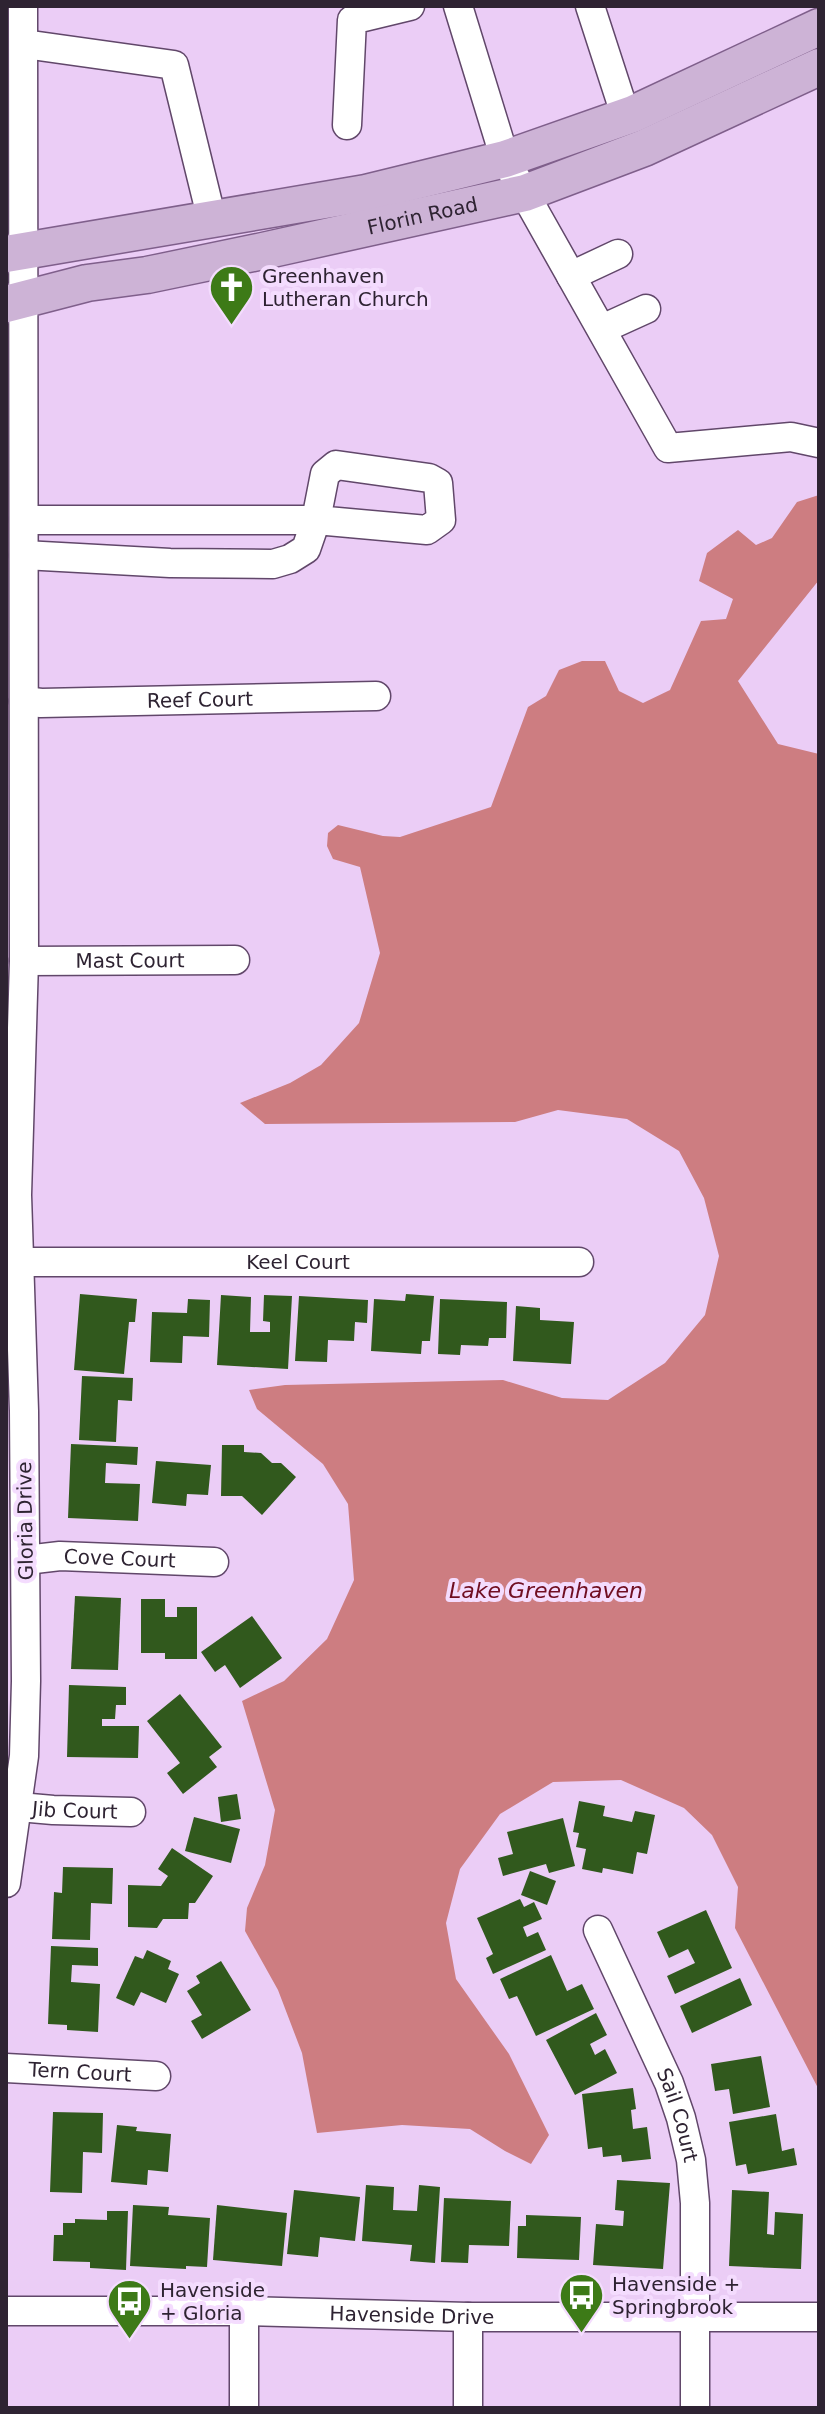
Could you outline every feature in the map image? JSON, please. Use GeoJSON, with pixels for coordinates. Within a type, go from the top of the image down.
{"type":"FeatureCollection","features":[{"type":"Feature","properties":{"kind":"main road","name":"Florin Road"},"geometry":{"type":"LineString","coordinates":[[16,251],[366,193],[505,159],[626,117],[819,27]]}},
{"type":"Feature","properties":{"kind":"main road","name":"Florin Road"},"geometry":{"type":"LineString","coordinates":[[15,301],[87,283],[147,275],[525,193],[644,148],[819,67]]}},
{"type":"Feature","properties":{"kind":"street","name":"Gloria Drive"},"geometry":{"type":"LineString","coordinates":[[6,1883],[19,1807],[26,1711],[24,1411],[12,1194],[24,961],[14,862],[24,555],[15,301],[23,6]]}},
{"type":"Feature","properties":{"kind":"street"},"geometry":{"type":"LineString","coordinates":[[347,125],[352,20],[410,6]]}},
{"type":"Feature","properties":{"kind":"street"},"geometry":{"type":"LineString","coordinates":[[458,6],[505,159],[668,448],[791,437],[819,443]]}},
{"type":"Feature","properties":{"kind":"street"},"geometry":{"type":"LineString","coordinates":[[590,6],[626,117]]}},
{"type":"Feature","properties":{"kind":"street"},"geometry":{"type":"LineString","coordinates":[[24,44],[174,65],[212,220]]}},
{"type":"Feature","properties":{"kind":"street"},"geometry":{"type":"LineString","coordinates":[[571,276],[618,254]]}},
{"type":"Feature","properties":{"kind":"street"},"geometry":{"type":"LineString","coordinates":[[602,329],[646,309]]}},
{"type":"Feature","properties":{"kind":"street"},"geometry":{"type":"LineString","coordinates":[[24,520],[316,520],[306,549],[290,559],[273,564],[170,563],[24,555]]}},
{"type":"Feature","properties":{"kind":"street"},"geometry":{"type":"LineString","coordinates":[[90,559],[93,520]]}},
{"type":"Feature","properties":{"kind":"street","name":"Reef Court"},"geometry":{"type":"LineString","coordinates":[[18,711],[41,703],[376,696]]}},
{"type":"Feature","properties":{"kind":"street","name":"Mast Court"},"geometry":{"type":"LineString","coordinates":[[24,961],[235,960]]}},
{"type":"Feature","properties":{"kind":"street","name":"Keel Court"},"geometry":{"type":"LineString","coordinates":[[18,1262],[579,1262]]}},
{"type":"Feature","properties":{"kind":"street","name":"Cove Court"},"geometry":{"type":"LineString","coordinates":[[26,1560],[60,1556],[214,1562]]}},
{"type":"Feature","properties":{"kind":"street","name":"Jib Court"},"geometry":{"type":"LineString","coordinates":[[19,1807],[131,1812]]}},
{"type":"Feature","properties":{"kind":"street","name":"Sail Court"},"geometry":{"type":"LineString","coordinates":[[598,1930],[669,2083],[691,2160],[695,2203],[695,2408]]}},
{"type":"Feature","properties":{"kind":"street","name":"Tern Court"},"geometry":{"type":"LineString","coordinates":[[6,2068],[156,2076]]}},
{"type":"Feature","properties":{"kind":"street","name":"Havenside Drive"},"geometry":{"type":"LineString","coordinates":[[6,2311],[244,2311],[468,2317],[819,2317]]}},
{"type":"Feature","properties":{"kind":"street"},"geometry":{"type":"LineString","coordinates":[[244,2311],[244,2408]]}},
{"type":"Feature","properties":{"kind":"street"},"geometry":{"type":"LineString","coordinates":[[468,2317],[468,2408]]}},
{"type":"Feature","properties":{"kind":"water","name":"Lake Greenhaven"},"geometry":{"type":"Polygon","coordinates":[[[819,495],[819,580],[738,681],[778,744],[819,754],[819,2090],[735,1928],[738,1887],[712,1835],[684,1808],[621,1780],[553,1782],[500,1814],[460,1869],[446,1923],[456,1979],[509,2054],[549,2135],[531,2164],[470,2129],[402,2125],[317,2133],[302,2053],[278,1990],[245,1931],[247,1908],[265,1865],[275,1810],[242,1701],[284,1681],[327,1639],[354,1580],[348,1504],[323,1464],[257,1409],[249,1390],[285,1385],[503,1380],[562,1398],[608,1400],[665,1363],[705,1315],[719,1256],[704,1198],[679,1151],[627,1119],[558,1110],[515,1122],[265,1124],[240,1103],[290,1083],[321,1065],[359,1023],[380,953],[360,867],[333,859],[327,846],[328,833],[338,825],[400,837],[491,807],[528,707],[546,696],[559,670],[582,661],[605,661],[619,691],[643,703],[670,690],[701,621],[726,619],[733,599],[699,581],[707,553],[738,530],[756,545],[772,538],[797,502],[819,495]]]}},
{"type":"Feature","properties":{"kind":"building"},"geometry":{"type":"Polygon","coordinates":[[[80,1294],[137,1299],[135,1322],[129,1322],[124,1374],[74,1370],[80,1294]]]}},
{"type":"Feature","properties":{"kind":"building"},"geometry":{"type":"Polygon","coordinates":[[[406,1294],[434,1296],[430,1341],[422,1341],[421,1354],[371,1351],[374,1299],[405,1301],[406,1294]]]}},
{"type":"Feature","properties":{"kind":"building"},"geometry":{"type":"Polygon","coordinates":[[[221,1295],[251,1297],[250,1332],[270,1332],[270,1322],[263,1321],[264,1295],[292,1296],[288,1369],[217,1365],[221,1295]]]}},
{"type":"Feature","properties":{"kind":"building"},"geometry":{"type":"Polygon","coordinates":[[[299,1296],[368,1300],[367,1323],[355,1322],[354,1341],[328,1340],[327,1362],[295,1361],[299,1296]]]}},
{"type":"Feature","properties":{"kind":"building"},"geometry":{"type":"Polygon","coordinates":[[[188,1299],[210,1300],[209,1337],[183,1336],[182,1363],[150,1362],[152,1312],[187,1313],[188,1299]]]}},
{"type":"Feature","properties":{"kind":"building"},"geometry":{"type":"Polygon","coordinates":[[[440,1299],[507,1302],[506,1338],[489,1338],[488,1346],[461,1345],[460,1355],[438,1354],[440,1299]]]}},
{"type":"Feature","properties":{"kind":"building"},"geometry":{"type":"Polygon","coordinates":[[[516,1306],[540,1308],[540,1320],[574,1322],[571,1364],[513,1361],[516,1306]]]}},
{"type":"Feature","properties":{"kind":"building"},"geometry":{"type":"Polygon","coordinates":[[[82,1376],[133,1378],[132,1401],[118,1400],[116,1442],[79,1440],[82,1376]]]}},
{"type":"Feature","properties":{"kind":"building"},"geometry":{"type":"Polygon","coordinates":[[[71,1444],[138,1447],[137,1465],[106,1463],[105,1483],[140,1484],[138,1521],[68,1518],[71,1444]]]}},
{"type":"Feature","properties":{"kind":"building"},"geometry":{"type":"Polygon","coordinates":[[[222,1445],[244,1445],[244,1452],[261,1453],[272,1463],[281,1463],[296,1477],[262,1515],[242,1496],[221,1496],[222,1445]]]}},
{"type":"Feature","properties":{"kind":"building"},"geometry":{"type":"Polygon","coordinates":[[[156,1461],[211,1465],[208,1495],[187,1494],[186,1506],[152,1503],[156,1461]]]}},
{"type":"Feature","properties":{"kind":"building"},"geometry":{"type":"Polygon","coordinates":[[[75,1596],[121,1598],[118,1670],[71,1669],[75,1596]]]}},
{"type":"Feature","properties":{"kind":"building"},"geometry":{"type":"Polygon","coordinates":[[[141,1599],[165,1599],[165,1617],[177,1617],[177,1607],[197,1607],[197,1659],[165,1659],[165,1653],[141,1653],[141,1599]]]}},
{"type":"Feature","properties":{"kind":"building"},"geometry":{"type":"Polygon","coordinates":[[[252,1616],[282,1658],[240,1688],[225,1665],[215,1672],[201,1652],[252,1616]]]}},
{"type":"Feature","properties":{"kind":"building"},"geometry":{"type":"Polygon","coordinates":[[[69,1685],[126,1687],[126,1705],[116,1705],[115,1719],[102,1719],[102,1726],[139,1726],[138,1758],[67,1757],[69,1685]]]}},
{"type":"Feature","properties":{"kind":"building"},"geometry":{"type":"Polygon","coordinates":[[[180,1694],[222,1747],[209,1757],[217,1767],[183,1794],[167,1773],[180,1763],[147,1721],[180,1694]]]}},
{"type":"Feature","properties":{"kind":"building"},"geometry":{"type":"Polygon","coordinates":[[[237,1794],[241,1819],[221,1822],[218,1797],[237,1794]]]}},
{"type":"Feature","properties":{"kind":"building"},"geometry":{"type":"Polygon","coordinates":[[[579,1801],[605,1806],[603,1816],[632,1822],[635,1811],[655,1815],[647,1854],[637,1852],[633,1874],[603,1868],[602,1873],[582,1869],[586,1849],[576,1847],[579,1833],[573,1832],[579,1801]]]}},
{"type":"Feature","properties":{"kind":"building"},"geometry":{"type":"Polygon","coordinates":[[[194,1817],[240,1829],[231,1863],[185,1851],[194,1817]]]}},
{"type":"Feature","properties":{"kind":"building"},"geometry":{"type":"Polygon","coordinates":[[[563,1818],[575,1866],[549,1873],[546,1864],[503,1876],[498,1858],[513,1854],[507,1832],[563,1818]]]}},
{"type":"Feature","properties":{"kind":"building"},"geometry":{"type":"Polygon","coordinates":[[[172,1848],[213,1876],[195,1903],[189,1903],[188,1919],[163,1919],[157,1928],[128,1927],[128,1885],[161,1886],[168,1876],[158,1869],[172,1848]]]}},
{"type":"Feature","properties":{"kind":"building"},"geometry":{"type":"Polygon","coordinates":[[[63,1867],[113,1868],[112,1904],[91,1903],[90,1940],[52,1939],[54,1892],[62,1893],[63,1867]]]}},
{"type":"Feature","properties":{"kind":"building"},"geometry":{"type":"Polygon","coordinates":[[[530,1871],[556,1881],[547,1905],[521,1895],[530,1871]]]}},
{"type":"Feature","properties":{"kind":"building"},"geometry":{"type":"Polygon","coordinates":[[[520,1899],[524,1907],[534,1902],[542,1919],[523,1927],[527,1937],[538,1932],[546,1950],[493,1974],[486,1958],[493,1954],[477,1918],[520,1899]]]}},
{"type":"Feature","properties":{"kind":"building"},"geometry":{"type":"Polygon","coordinates":[[[706,1910],[732,1968],[675,1994],[667,1976],[695,1963],[688,1949],[669,1958],[657,1932],[706,1910]]]}},
{"type":"Feature","properties":{"kind":"building"},"geometry":{"type":"Polygon","coordinates":[[[51,1946],[98,1948],[98,1966],[72,1965],[71,1982],[100,1984],[98,2032],[67,2030],[67,2025],[48,2024],[51,1946]]]}},
{"type":"Feature","properties":{"kind":"building"},"geometry":{"type":"Polygon","coordinates":[[[147,1950],[171,1961],[168,1969],[179,1974],[166,2003],[141,1992],[134,2006],[116,1998],[135,1956],[143,1959],[147,1950]]]}},
{"type":"Feature","properties":{"kind":"building"},"geometry":{"type":"Polygon","coordinates":[[[551,1955],[567,1991],[582,1984],[594,2009],[536,2036],[517,1996],[509,1999],[500,1979],[551,1955]]]}},
{"type":"Feature","properties":{"kind":"building"},"geometry":{"type":"Polygon","coordinates":[[[221,1961],[251,2010],[202,2039],[191,2021],[202,2015],[187,1991],[200,1983],[196,1976],[221,1961]]]}},
{"type":"Feature","properties":{"kind":"building"},"geometry":{"type":"Polygon","coordinates":[[[740,1978],[752,2005],[692,2033],[680,2006],[740,1978]]]}},
{"type":"Feature","properties":{"kind":"building"},"geometry":{"type":"Polygon","coordinates":[[[596,2013],[607,2035],[590,2044],[595,2055],[605,2049],[617,2073],[575,2095],[546,2040],[596,2013]]]}},
{"type":"Feature","properties":{"kind":"building"},"geometry":{"type":"Polygon","coordinates":[[[761,2056],[770,2107],[733,2114],[729,2089],[715,2091],[711,2064],[761,2056]]]}},
{"type":"Feature","properties":{"kind":"building"},"geometry":{"type":"Polygon","coordinates":[[[633,2088],[636,2109],[631,2110],[633,2129],[647,2127],[651,2159],[622,2162],[621,2155],[603,2157],[602,2147],[588,2149],[582,2094],[633,2088]]]}},
{"type":"Feature","properties":{"kind":"building"},"geometry":{"type":"Polygon","coordinates":[[[53,2112],[103,2113],[102,2153],[83,2152],[82,2193],[50,2192],[53,2112]]]}},
{"type":"Feature","properties":{"kind":"building"},"geometry":{"type":"Polygon","coordinates":[[[776,2114],[782,2151],[794,2148],[797,2165],[748,2174],[746,2164],[736,2166],[729,2122],[776,2114]]]}},
{"type":"Feature","properties":{"kind":"building"},"geometry":{"type":"Polygon","coordinates":[[[117,2125],[137,2127],[136,2131],[171,2134],[168,2172],[148,2170],[147,2185],[111,2182],[117,2125]]]}},
{"type":"Feature","properties":{"kind":"building"},"geometry":{"type":"Polygon","coordinates":[[[617,2180],[670,2183],[663,2269],[593,2265],[596,2224],[623,2226],[624,2211],[615,2210],[617,2180]]]}},
{"type":"Feature","properties":{"kind":"building"},"geometry":{"type":"Polygon","coordinates":[[[366,2185],[394,2187],[393,2210],[417,2211],[419,2185],[440,2187],[435,2263],[410,2261],[412,2245],[362,2241],[366,2185]]]}},
{"type":"Feature","properties":{"kind":"building"},"geometry":{"type":"Polygon","coordinates":[[[294,2190],[360,2197],[355,2241],[320,2237],[318,2257],[287,2254],[294,2190]]]}},
{"type":"Feature","properties":{"kind":"building"},"geometry":{"type":"Polygon","coordinates":[[[732,2190],[769,2192],[767,2234],[774,2235],[775,2212],[803,2214],[801,2269],[729,2266],[732,2190]]]}},
{"type":"Feature","properties":{"kind":"building"},"geometry":{"type":"Polygon","coordinates":[[[444,2198],[511,2201],[509,2246],[469,2245],[468,2263],[441,2262],[444,2198]]]}},
{"type":"Feature","properties":{"kind":"building"},"geometry":{"type":"Polygon","coordinates":[[[133,2205],[169,2207],[168,2215],[210,2218],[207,2267],[130,2266],[133,2205]]]}},
{"type":"Feature","properties":{"kind":"building"},"geometry":{"type":"Polygon","coordinates":[[[217,2205],[287,2213],[282,2266],[213,2260],[217,2205]]]}},
{"type":"Feature","properties":{"kind":"building"},"geometry":{"type":"Polygon","coordinates":[[[107,2211],[128,2211],[126,2270],[90,2268],[90,2262],[53,2261],[54,2235],[63,2235],[63,2223],[75,2223],[75,2219],[107,2220],[107,2211]]]}},
{"type":"Feature","properties":{"kind":"building"},"geometry":{"type":"Polygon","coordinates":[[[526,2215],[581,2217],[579,2260],[517,2258],[518,2226],[526,2226],[526,2215]]]}},
{"type":"Feature","properties":{"kind":"place","name":"Greenhaven Lutheran Church"},"geometry":{"type":"Point","coordinates":[231,326]}},
{"type":"Feature","properties":{"kind":"place","name":"Havenside + Springbrook"},"geometry":{"type":"Point","coordinates":[581,2335]}},
{"type":"Feature","properties":{"kind":"place","name":"Havenside + Gloria"},"geometry":{"type":"Point","coordinates":[129,2341]}}]}
